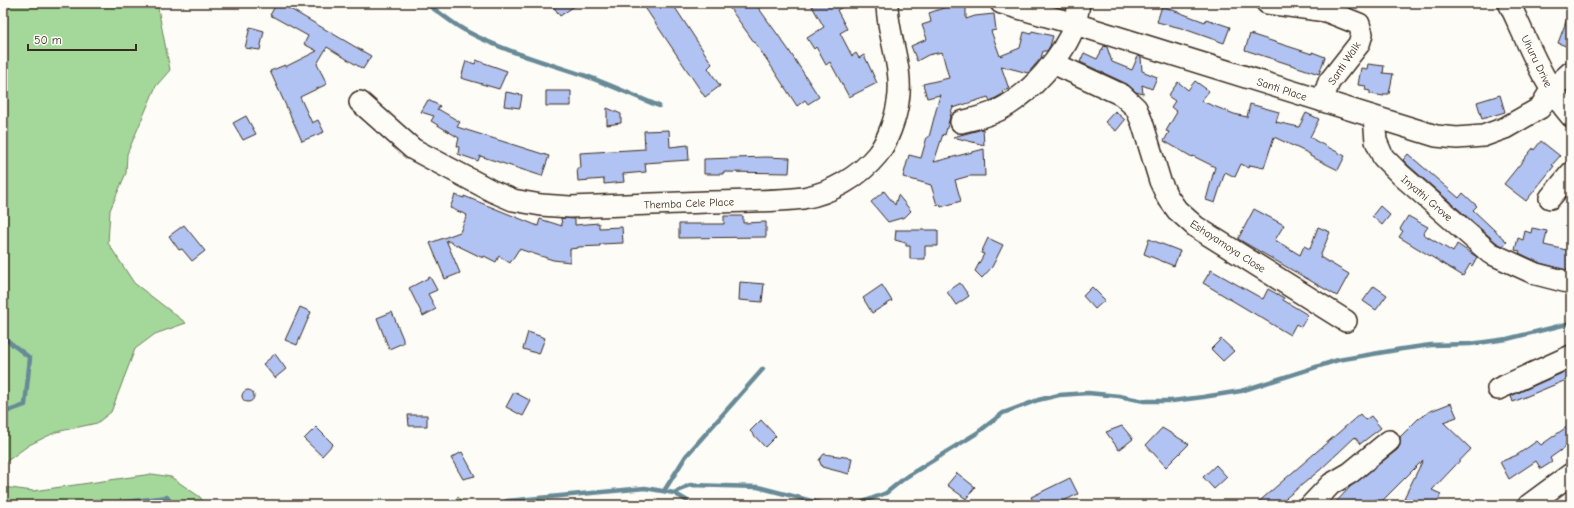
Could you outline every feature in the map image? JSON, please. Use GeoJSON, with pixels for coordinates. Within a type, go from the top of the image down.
{"type":"FeatureCollection","features":[{"type":"Feature","properties":{"kind":"street","name":"Themba Cele Place"},"geometry":{"type":"LineString","coordinates":[[360,102],[413,149],[492,192],[512,200],[541,205],[570,207],[803,198],[823,193],[855,175],[878,154],[885,140],[898,101],[897,63],[887,3]]}},
{"type":"Feature","properties":{"kind":"street","name":"Santi Place"},"geometry":{"type":"LineString","coordinates":[[1001,3],[1075,24],[1436,136],[1457,138],[1483,136],[1505,128],[1540,108],[1551,90],[1571,72]]}},
{"type":"Feature","properties":{"kind":"street"},"geometry":{"type":"LineString","coordinates":[[961,122],[985,116],[1000,109],[1030,87],[1053,63],[1067,41],[1075,24],[1079,3]]}},
{"type":"Feature","properties":{"kind":"street","name":"Santi Walk"},"geometry":{"type":"LineString","coordinates":[[1267,3],[1316,7],[1359,24],[1362,34],[1359,44],[1329,82],[1322,101]]}},
{"type":"Feature","properties":{"kind":"street","name":"Uhuru Drive"},"geometry":{"type":"LineString","coordinates":[[1517,7],[1538,65],[1551,90],[1571,116]]}},
{"type":"Feature","properties":{"kind":"street","name":"Eshayamoya Close"},"geometry":{"type":"LineString","coordinates":[[1053,63],[1122,95],[1136,108],[1142,122],[1160,181],[1177,210],[1196,227],[1346,321]]}},
{"type":"Feature","properties":{"kind":"street","name":"Inyathi Grove"},"geometry":{"type":"LineString","coordinates":[[1374,117],[1376,141],[1383,157],[1389,164],[1490,253],[1536,274],[1571,283]]}},
{"type":"Feature","properties":{"kind":"street"},"geometry":{"type":"LineString","coordinates":[[1550,198],[1571,173]]}},
{"type":"Feature","properties":{"kind":"street"},"geometry":{"type":"LineString","coordinates":[[1498,388],[1571,356]]}},
{"type":"Feature","properties":{"kind":"street"},"geometry":{"type":"LineString","coordinates":[[1311,505],[1331,484],[1350,473],[1389,441]]}},
{"type":"Feature","properties":{"kind":"street"},"geometry":{"type":"LineString","coordinates":[[1538,501],[1571,474]]}},
{"type":"Feature","properties":{"kind":"green space"},"geometry":{"type":"Polygon","coordinates":[[[3,3],[157,3],[170,70],[156,86],[127,154],[126,173],[110,210],[108,243],[134,283],[186,323],[155,334],[135,349],[111,412],[97,423],[56,432],[29,445],[3,464],[3,3]]]}},
{"type":"Feature","properties":{"kind":"green space"},"geometry":{"type":"Polygon","coordinates":[[[152,474],[171,477],[200,497],[205,505],[3,505],[3,487],[33,491],[152,474]]]}},
{"type":"Feature","properties":{"kind":"green space"},"geometry":{"type":"Polygon","coordinates":[[[458,497],[467,505],[448,505],[458,497]]]}},
{"type":"Feature","properties":{"kind":"building"},"geometry":{"type":"Polygon","coordinates":[[[277,3],[280,3],[371,56],[363,69],[327,47],[317,64],[327,84],[300,97],[312,123],[318,120],[324,132],[302,141],[270,71],[285,65],[285,67],[317,51],[304,44],[308,36],[270,15],[277,3]]]}},
{"type":"Feature","properties":{"kind":"building"},"geometry":{"type":"Polygon","coordinates":[[[551,3],[579,3],[560,16],[551,3]]]}},
{"type":"Feature","properties":{"kind":"building"},"geometry":{"type":"Polygon","coordinates":[[[642,3],[672,3],[712,64],[708,68],[720,86],[705,97],[642,3]]]}},
{"type":"Feature","properties":{"kind":"building"},"geometry":{"type":"Polygon","coordinates":[[[726,3],[755,3],[788,49],[819,97],[808,104],[805,100],[797,106],[767,60],[726,3]]]}},
{"type":"Feature","properties":{"kind":"building"},"geometry":{"type":"Polygon","coordinates":[[[810,3],[850,3],[837,10],[847,29],[840,33],[852,56],[856,53],[859,58],[864,55],[877,83],[849,97],[830,62],[826,65],[816,47],[814,49],[807,38],[824,27],[810,3]]]}},
{"type":"Feature","properties":{"kind":"building"},"geometry":{"type":"Polygon","coordinates":[[[949,6],[966,6],[966,19],[975,16],[994,14],[996,30],[991,31],[1000,56],[1020,48],[1024,32],[1031,34],[1032,31],[1053,36],[1047,51],[1043,51],[1041,58],[1028,73],[1001,66],[1009,89],[1002,91],[1003,94],[990,101],[988,97],[953,108],[953,106],[945,135],[943,134],[934,162],[984,149],[985,176],[969,176],[955,180],[961,201],[941,207],[940,204],[937,205],[931,185],[903,177],[909,155],[921,158],[927,137],[929,137],[940,95],[927,98],[923,84],[949,78],[942,52],[928,55],[917,61],[911,46],[927,39],[922,25],[931,22],[929,13],[949,6]]]}},
{"type":"Feature","properties":{"kind":"building"},"geometry":{"type":"Polygon","coordinates":[[[1162,6],[1205,22],[1206,19],[1230,27],[1224,43],[1181,28],[1157,22],[1162,6]]]}},
{"type":"Feature","properties":{"kind":"building"},"geometry":{"type":"Polygon","coordinates":[[[1571,11],[1571,48],[1558,43],[1571,11]]]}},
{"type":"Feature","properties":{"kind":"building"},"geometry":{"type":"Polygon","coordinates":[[[250,27],[264,31],[260,50],[245,48],[250,27]]]}},
{"type":"Feature","properties":{"kind":"building"},"geometry":{"type":"Polygon","coordinates":[[[1250,34],[1325,57],[1319,74],[1245,50],[1250,34]]]}},
{"type":"Feature","properties":{"kind":"building"},"geometry":{"type":"Polygon","coordinates":[[[1104,46],[1107,47],[1112,62],[1132,70],[1138,56],[1141,57],[1142,71],[1157,77],[1152,89],[1142,85],[1143,94],[1136,92],[1127,84],[1080,62],[1084,53],[1097,59],[1104,46]]]}},
{"type":"Feature","properties":{"kind":"building"},"geometry":{"type":"Polygon","coordinates":[[[476,60],[507,71],[499,89],[461,78],[466,61],[475,64],[476,60]]]}},
{"type":"Feature","properties":{"kind":"building"},"geometry":{"type":"Polygon","coordinates":[[[1368,64],[1384,66],[1383,73],[1393,74],[1389,94],[1384,94],[1384,96],[1370,94],[1370,91],[1365,90],[1366,86],[1358,85],[1361,68],[1367,69],[1368,64]]]}},
{"type":"Feature","properties":{"kind":"building"},"geometry":{"type":"Polygon","coordinates":[[[1195,81],[1209,91],[1201,101],[1234,114],[1247,117],[1250,104],[1279,112],[1276,122],[1299,127],[1306,113],[1319,119],[1310,137],[1345,156],[1338,170],[1310,156],[1310,154],[1274,137],[1264,168],[1250,165],[1249,168],[1241,164],[1235,177],[1225,172],[1215,203],[1206,200],[1215,167],[1193,156],[1192,157],[1164,141],[1169,132],[1166,131],[1177,112],[1171,107],[1175,101],[1168,96],[1178,82],[1188,90],[1195,81]]]}},
{"type":"Feature","properties":{"kind":"building"},"geometry":{"type":"Polygon","coordinates":[[[546,91],[571,91],[571,106],[546,106],[546,91]]]}},
{"type":"Feature","properties":{"kind":"building"},"geometry":{"type":"Polygon","coordinates":[[[506,92],[522,95],[520,108],[504,106],[506,92]]]}},
{"type":"Feature","properties":{"kind":"building"},"geometry":{"type":"Polygon","coordinates":[[[1500,95],[1505,112],[1482,119],[1477,102],[1500,95]]]}},
{"type":"Feature","properties":{"kind":"building"},"geometry":{"type":"Polygon","coordinates":[[[428,100],[440,106],[437,110],[438,109],[460,122],[457,127],[549,156],[542,176],[480,156],[478,161],[458,154],[459,147],[457,146],[459,138],[431,121],[434,116],[421,112],[428,100]]]}},
{"type":"Feature","properties":{"kind":"building"},"geometry":{"type":"Polygon","coordinates":[[[607,108],[621,114],[621,123],[607,125],[607,108]]]}},
{"type":"Feature","properties":{"kind":"building"},"geometry":{"type":"Polygon","coordinates":[[[1115,111],[1125,120],[1116,131],[1105,122],[1115,111]]]}},
{"type":"Feature","properties":{"kind":"building"},"geometry":{"type":"Polygon","coordinates":[[[246,116],[256,134],[243,140],[233,123],[246,116]]]}},
{"type":"Feature","properties":{"kind":"building"},"geometry":{"type":"Polygon","coordinates":[[[983,129],[984,145],[953,137],[983,129]]]}},
{"type":"Feature","properties":{"kind":"building"},"geometry":{"type":"Polygon","coordinates":[[[669,130],[670,147],[688,145],[689,160],[645,163],[646,172],[623,174],[624,182],[604,184],[604,179],[578,181],[577,168],[581,168],[580,153],[645,149],[644,131],[669,130]]]}},
{"type":"Feature","properties":{"kind":"building"},"geometry":{"type":"Polygon","coordinates":[[[1541,141],[1560,156],[1552,165],[1554,166],[1526,201],[1504,184],[1533,148],[1534,150],[1541,141]]]}},
{"type":"Feature","properties":{"kind":"building"},"geometry":{"type":"Polygon","coordinates":[[[1408,154],[1459,198],[1463,193],[1477,206],[1473,210],[1507,242],[1503,246],[1497,243],[1409,166],[1403,160],[1408,154]]]}},
{"type":"Feature","properties":{"kind":"building"},"geometry":{"type":"Polygon","coordinates":[[[766,157],[790,158],[789,173],[723,172],[723,174],[704,174],[704,159],[766,157]]]}},
{"type":"Feature","properties":{"kind":"building"},"geometry":{"type":"Polygon","coordinates":[[[884,191],[895,205],[898,195],[911,211],[905,217],[888,222],[871,202],[884,191]]]}},
{"type":"Feature","properties":{"kind":"building"},"geometry":{"type":"Polygon","coordinates":[[[455,195],[464,198],[464,196],[538,226],[540,219],[562,226],[561,218],[575,219],[575,225],[599,223],[599,228],[622,227],[623,243],[600,244],[600,246],[570,249],[570,262],[553,260],[519,249],[510,263],[499,256],[496,262],[484,256],[483,258],[446,240],[460,273],[445,279],[430,243],[460,232],[467,215],[450,208],[455,195]]]}},
{"type":"Feature","properties":{"kind":"building"},"geometry":{"type":"Polygon","coordinates":[[[1380,206],[1390,215],[1382,225],[1372,216],[1380,206]]]}},
{"type":"Feature","properties":{"kind":"building"},"geometry":{"type":"Polygon","coordinates":[[[1254,209],[1284,225],[1275,240],[1300,255],[1304,246],[1310,249],[1318,227],[1330,232],[1320,257],[1349,274],[1337,296],[1238,239],[1254,209]]]}},
{"type":"Feature","properties":{"kind":"building"},"geometry":{"type":"Polygon","coordinates":[[[724,216],[743,216],[743,223],[766,222],[766,237],[679,238],[679,224],[724,224],[724,216]]]}},
{"type":"Feature","properties":{"kind":"building"},"geometry":{"type":"Polygon","coordinates":[[[1408,216],[1428,227],[1423,234],[1453,252],[1457,244],[1477,257],[1472,266],[1470,264],[1463,276],[1399,237],[1403,231],[1400,229],[1408,216]]]}},
{"type":"Feature","properties":{"kind":"building"},"geometry":{"type":"Polygon","coordinates":[[[184,225],[205,251],[192,261],[182,249],[179,250],[169,236],[184,225]]]}},
{"type":"Feature","properties":{"kind":"building"},"geometry":{"type":"Polygon","coordinates":[[[1532,228],[1547,231],[1544,245],[1571,251],[1571,271],[1540,263],[1519,253],[1520,251],[1515,250],[1518,238],[1523,240],[1525,231],[1531,233],[1532,228]]]}},
{"type":"Feature","properties":{"kind":"building"},"geometry":{"type":"Polygon","coordinates":[[[896,230],[938,230],[938,246],[925,246],[925,259],[910,259],[910,246],[906,246],[906,243],[895,240],[896,230]]]}},
{"type":"Feature","properties":{"kind":"building"},"geometry":{"type":"Polygon","coordinates":[[[988,238],[1003,245],[992,267],[982,278],[975,271],[984,254],[981,253],[988,238]]]}},
{"type":"Feature","properties":{"kind":"building"},"geometry":{"type":"Polygon","coordinates":[[[1149,239],[1180,251],[1174,266],[1144,254],[1149,239]]]}},
{"type":"Feature","properties":{"kind":"building"},"geometry":{"type":"Polygon","coordinates":[[[1211,270],[1263,299],[1268,289],[1308,315],[1301,327],[1296,324],[1290,335],[1203,283],[1211,270]]]}},
{"type":"Feature","properties":{"kind":"building"},"geometry":{"type":"Polygon","coordinates":[[[430,277],[437,290],[428,294],[436,309],[423,316],[409,288],[430,277]]]}},
{"type":"Feature","properties":{"kind":"building"},"geometry":{"type":"Polygon","coordinates":[[[740,282],[764,284],[762,302],[739,300],[740,282]]]}},
{"type":"Feature","properties":{"kind":"building"},"geometry":{"type":"Polygon","coordinates":[[[960,283],[969,296],[956,305],[947,292],[960,283]]]}},
{"type":"Feature","properties":{"kind":"building"},"geometry":{"type":"Polygon","coordinates":[[[882,285],[892,301],[872,313],[863,298],[882,285]]]}},
{"type":"Feature","properties":{"kind":"building"},"geometry":{"type":"Polygon","coordinates":[[[1374,286],[1387,295],[1376,310],[1363,301],[1374,286]]]}},
{"type":"Feature","properties":{"kind":"building"},"geometry":{"type":"Polygon","coordinates":[[[1092,287],[1105,300],[1095,309],[1083,296],[1092,287]]]}},
{"type":"Feature","properties":{"kind":"building"},"geometry":{"type":"Polygon","coordinates":[[[300,307],[311,312],[297,345],[285,340],[300,307]]]}},
{"type":"Feature","properties":{"kind":"building"},"geometry":{"type":"Polygon","coordinates":[[[392,312],[403,339],[403,343],[389,349],[377,318],[392,312]]]}},
{"type":"Feature","properties":{"kind":"building"},"geometry":{"type":"Polygon","coordinates":[[[528,332],[545,338],[539,354],[523,349],[528,332]]]}},
{"type":"Feature","properties":{"kind":"building"},"geometry":{"type":"Polygon","coordinates":[[[1221,339],[1234,351],[1223,361],[1211,349],[1221,339]]]}},
{"type":"Feature","properties":{"kind":"building"},"geometry":{"type":"Polygon","coordinates":[[[275,354],[286,369],[275,378],[263,364],[275,354]]]}},
{"type":"Feature","properties":{"kind":"building"},"geometry":{"type":"Polygon","coordinates":[[[1571,369],[1571,378],[1513,402],[1511,396],[1571,369]]]}},
{"type":"Feature","properties":{"kind":"building"},"geometry":{"type":"Polygon","coordinates":[[[248,390],[252,392],[254,396],[252,400],[248,402],[244,400],[242,396],[244,392],[248,390]]]}},
{"type":"Feature","properties":{"kind":"building"},"geometry":{"type":"Polygon","coordinates":[[[514,392],[531,401],[523,416],[506,407],[514,392]]]}},
{"type":"Feature","properties":{"kind":"building"},"geometry":{"type":"Polygon","coordinates":[[[1451,403],[1457,417],[1443,422],[1471,449],[1432,490],[1441,494],[1436,505],[1420,505],[1404,498],[1423,460],[1380,503],[1376,499],[1370,505],[1333,505],[1351,486],[1397,450],[1400,445],[1400,437],[1418,419],[1428,412],[1451,403]]]}},
{"type":"Feature","properties":{"kind":"building"},"geometry":{"type":"Polygon","coordinates":[[[1360,414],[1365,420],[1371,416],[1381,428],[1360,444],[1355,437],[1320,470],[1286,498],[1292,505],[1255,505],[1360,414]]]}},
{"type":"Feature","properties":{"kind":"building"},"geometry":{"type":"Polygon","coordinates":[[[408,415],[427,415],[427,426],[409,426],[408,415]]]}},
{"type":"Feature","properties":{"kind":"building"},"geometry":{"type":"Polygon","coordinates":[[[761,420],[776,436],[765,447],[750,431],[761,420]]]}},
{"type":"Feature","properties":{"kind":"building"},"geometry":{"type":"Polygon","coordinates":[[[1571,424],[1571,443],[1550,458],[1552,462],[1541,469],[1536,461],[1509,479],[1500,462],[1517,455],[1537,441],[1541,445],[1571,424]]]}},
{"type":"Feature","properties":{"kind":"building"},"geometry":{"type":"Polygon","coordinates":[[[1122,426],[1133,439],[1119,450],[1106,432],[1122,426]]]}},
{"type":"Feature","properties":{"kind":"building"},"geometry":{"type":"Polygon","coordinates":[[[316,427],[333,444],[322,456],[304,439],[316,427]]]}},
{"type":"Feature","properties":{"kind":"building"},"geometry":{"type":"Polygon","coordinates":[[[1162,428],[1189,444],[1166,467],[1146,445],[1162,428]]]}},
{"type":"Feature","properties":{"kind":"building"},"geometry":{"type":"Polygon","coordinates":[[[462,452],[475,476],[463,479],[451,458],[462,452]]]}},
{"type":"Feature","properties":{"kind":"building"},"geometry":{"type":"Polygon","coordinates":[[[824,454],[852,458],[849,474],[822,467],[819,460],[824,454]]]}},
{"type":"Feature","properties":{"kind":"building"},"geometry":{"type":"Polygon","coordinates":[[[1216,465],[1227,477],[1214,489],[1203,477],[1216,465]]]}},
{"type":"Feature","properties":{"kind":"building"},"geometry":{"type":"Polygon","coordinates":[[[957,473],[975,487],[966,499],[947,485],[957,473]]]}},
{"type":"Feature","properties":{"kind":"building"},"geometry":{"type":"Polygon","coordinates":[[[1070,478],[1078,494],[1055,505],[1035,505],[1031,497],[1070,478]]]}},
{"type":"Feature","properties":{"kind":"waterway"},"geometry":{"type":"LineString","coordinates":[[425,3],[468,32],[482,39],[524,56],[612,86],[659,106]]}},
{"type":"Feature","properties":{"kind":"waterway"},"geometry":{"type":"LineString","coordinates":[[855,505],[886,493],[906,477],[977,433],[1003,413],[1038,400],[1059,395],[1088,393],[1119,396],[1144,401],[1172,401],[1203,397],[1241,391],[1338,360],[1431,345],[1470,344],[1507,339],[1571,323]]}},
{"type":"Feature","properties":{"kind":"waterway"},"geometry":{"type":"LineString","coordinates":[[3,337],[30,358],[25,405],[3,413]]}},
{"type":"Feature","properties":{"kind":"waterway"},"geometry":{"type":"LineString","coordinates":[[664,491],[686,456],[763,369]]}},
{"type":"Feature","properties":{"kind":"waterway"},"geometry":{"type":"LineString","coordinates":[[674,493],[690,485],[758,487],[827,505]]}},
{"type":"Feature","properties":{"kind":"waterway"},"geometry":{"type":"LineString","coordinates":[[498,505],[507,501],[645,488],[674,493],[686,500],[689,505]]}},
{"type":"Feature","properties":{"kind":"waterway"},"geometry":{"type":"LineString","coordinates":[[100,505],[167,497],[173,505]]}}]}
